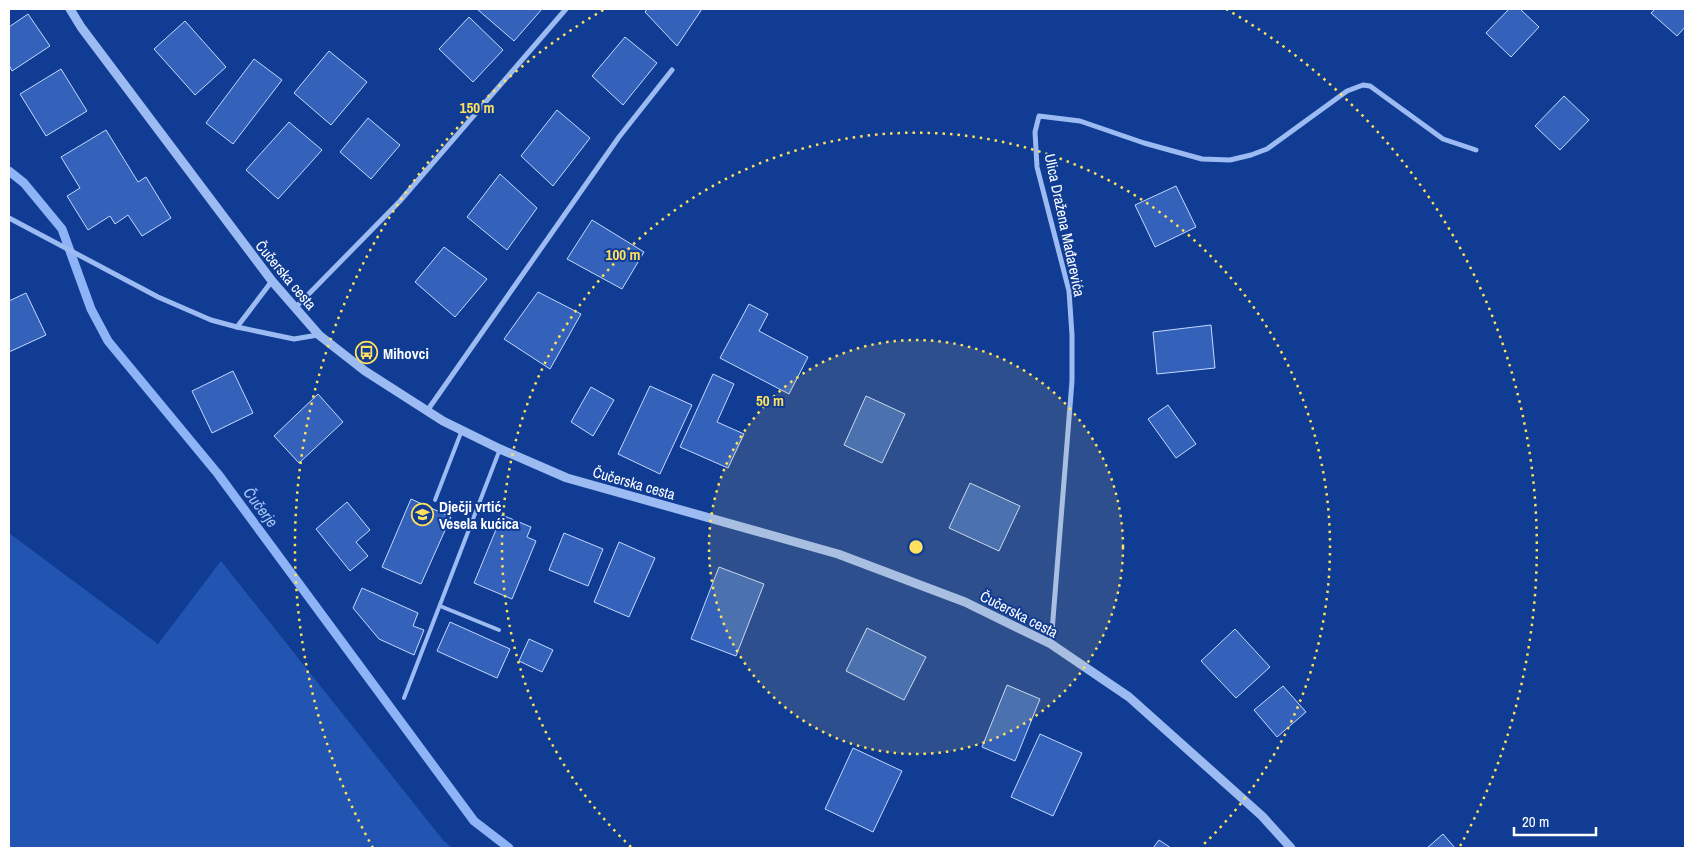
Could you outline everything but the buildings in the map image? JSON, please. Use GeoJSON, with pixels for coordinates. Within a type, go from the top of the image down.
{"type":"FeatureCollection","features":[{"type":"Feature","properties":{"kind":"street","name":"Čučerska cesta"},"geometry":{"type":"LineString","coordinates":[[70,9],[93,43],[272,281],[319,335],[365,371],[427,412],[500,449],[567,478],[838,554],[965,602],[1051,644],[1129,697],[1262,816],[1292,848]]}},
{"type":"Feature","properties":{"kind":"street"},"geometry":{"type":"LineString","coordinates":[[295,309],[400,201],[566,9]]}},
{"type":"Feature","properties":{"kind":"street"},"geometry":{"type":"LineString","coordinates":[[427,412],[619,137],[672,70]]}},
{"type":"Feature","properties":{"kind":"street","name":"Ulica Dražena Mađarevića"},"geometry":{"type":"LineString","coordinates":[[1051,644],[1072,381],[1072,335],[1069,291],[1037,167],[1034,132],[1038,116],[1080,121],[1144,143],[1202,159],[1230,160],[1267,149],[1347,91],[1363,85],[1370,86],[1443,139],[1476,150]]}},
{"type":"Feature","properties":{"kind":"street"},"geometry":{"type":"LineString","coordinates":[[9,218],[158,297],[211,320],[294,339],[319,335]]}},
{"type":"Feature","properties":{"kind":"street"},"geometry":{"type":"LineString","coordinates":[[237,327],[272,281]]}},
{"type":"Feature","properties":{"kind":"lane"},"geometry":{"type":"LineString","coordinates":[[435,500],[462,430]]}},
{"type":"Feature","properties":{"kind":"lane"},"geometry":{"type":"LineString","coordinates":[[404,698],[500,449]]}},
{"type":"Feature","properties":{"kind":"lane"},"geometry":{"type":"LineString","coordinates":[[440,606],[499,630]]}},
{"type":"Feature","properties":{"kind":"shaded area"},"geometry":{"type":"Polygon","coordinates":[[[9,533],[158,644],[221,561],[443,840],[452,848],[9,848],[9,533]]]}},
{"type":"Feature","properties":{"kind":"waterway","name":"Čučerje"},"geometry":{"type":"LineString","coordinates":[[9,171],[24,183],[62,229],[91,309],[108,341],[218,474],[474,821],[509,848]]}},
{"type":"Feature","properties":{"kind":"place","name":"Mihovci"},"geometry":{"type":"Point","coordinates":[367,353]}},
{"type":"Feature","properties":{"kind":"place","name":"Dječji vrtić Vesela kućica"},"geometry":{"type":"Point","coordinates":[423,515]}}]}
